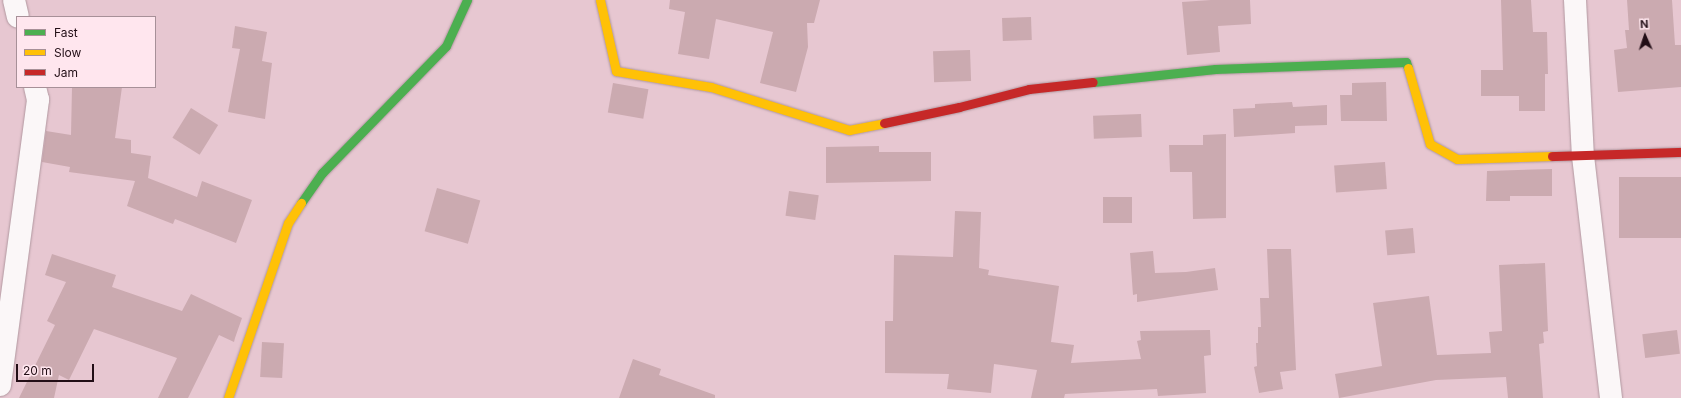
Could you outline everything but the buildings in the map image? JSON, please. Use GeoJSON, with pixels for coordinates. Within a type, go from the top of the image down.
{"type":"FeatureCollection","features":[{"type":"Feature","properties":{"kind":"street"},"geometry":{"type":"LineString","coordinates":[[14,0],[18,16]]}},
{"type":"Feature","properties":{"kind":"street"},"geometry":{"type":"LineString","coordinates":[[228,398],[288,223],[322,173],[446,46],[467,0]]}},
{"type":"Feature","properties":{"kind":"street"},"geometry":{"type":"LineString","coordinates":[[600,0],[616,71],[711,87],[849,130],[959,107],[1029,89],[1214,69],[1406,62],[1430,144],[1457,160],[1681,152]]}},
{"type":"Feature","properties":{"kind":"street"},"geometry":{"type":"LineString","coordinates":[[1575,0],[1583,156],[1611,398]]}},
{"type":"Feature","properties":{"kind":"street"},"geometry":{"type":"LineString","coordinates":[[0,384],[38,100],[35,88]]}},
{"type":"Feature","properties":{"kind":"traffic: fast"},"geometry":{"type":"LineString","coordinates":[[301,203],[322,173],[446,46],[467,0]]}},
{"type":"Feature","properties":{"kind":"traffic: fast"},"geometry":{"type":"LineString","coordinates":[[1093,82],[1215,69],[1406,62],[1408,68]]}},
{"type":"Feature","properties":{"kind":"traffic: slow"},"geometry":{"type":"LineString","coordinates":[[600,0],[616,71],[711,87],[849,130],[884,123]]}},
{"type":"Feature","properties":{"kind":"traffic: slow"},"geometry":{"type":"LineString","coordinates":[[1408,68],[1430,144],[1457,159],[1552,156]]}},
{"type":"Feature","properties":{"kind":"traffic: slow"},"geometry":{"type":"LineString","coordinates":[[228,398],[288,223],[301,203]]}},
{"type":"Feature","properties":{"kind":"traffic: jam"},"geometry":{"type":"LineString","coordinates":[[884,123],[959,107],[1029,89],[1093,82]]}},
{"type":"Feature","properties":{"kind":"traffic: jam"},"geometry":{"type":"LineString","coordinates":[[1552,156],[1681,152]]}}]}
